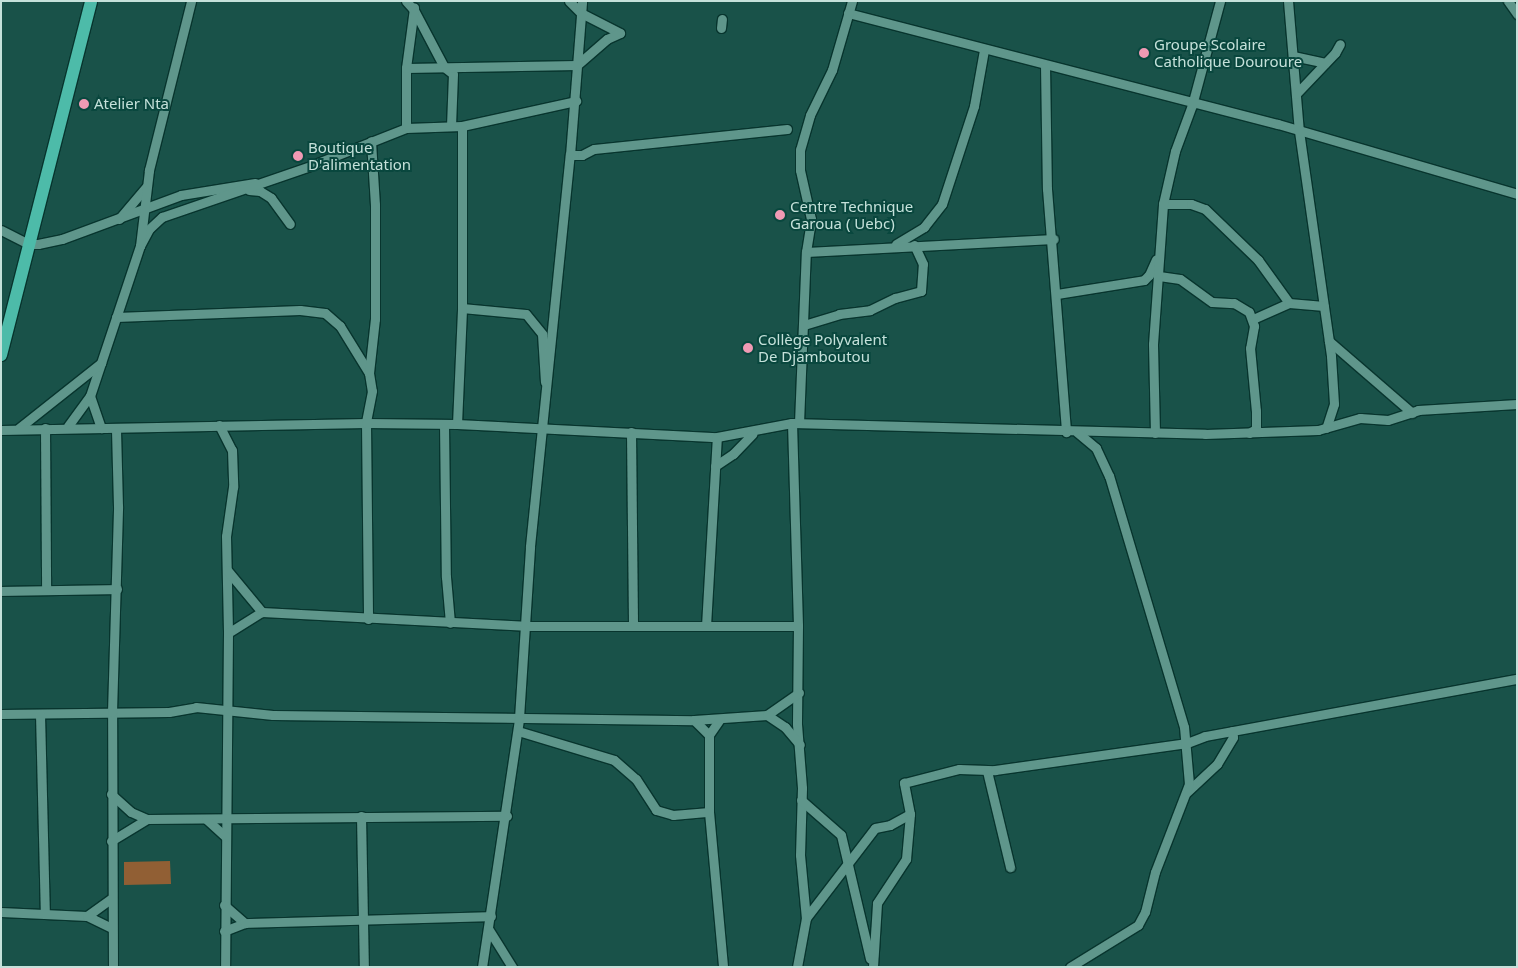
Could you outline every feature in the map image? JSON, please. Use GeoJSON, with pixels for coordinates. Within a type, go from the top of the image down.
{"type":"FeatureCollection","features":[{"type":"Feature","properties":{"kind":"main road"},"geometry":{"type":"LineString","coordinates":[[2,350],[91,1]]}},
{"type":"Feature","properties":{"kind":"street"},"geometry":{"type":"LineString","coordinates":[[140,246],[146,186],[192,1]]}},
{"type":"Feature","properties":{"kind":"street"},"geometry":{"type":"LineString","coordinates":[[406,1],[414,6],[444,67],[453,74],[451,125]]}},
{"type":"Feature","properties":{"kind":"street"},"geometry":{"type":"LineString","coordinates":[[406,68],[577,65],[594,49],[620,33],[581,13],[569,1]]}},
{"type":"Feature","properties":{"kind":"street"},"geometry":{"type":"LineString","coordinates":[[482,967],[507,816],[520,718],[525,626],[542,428],[576,101],[582,1]]}},
{"type":"Feature","properties":{"kind":"street"},"geometry":{"type":"LineString","coordinates":[[797,967],[806,918],[800,855],[802,800],[800,746],[796,724],[799,693],[796,423],[804,325],[806,252],[811,219],[800,170],[802,134],[832,70],[852,1]]}},
{"type":"Feature","properties":{"kind":"street"},"geometry":{"type":"LineString","coordinates":[[1156,433],[1153,344],[1159,276],[1157,254],[1162,204],[1175,151],[1192,105],[1220,1]]}},
{"type":"Feature","properties":{"kind":"street"},"geometry":{"type":"LineString","coordinates":[[1288,1],[1299,131],[1329,341],[1334,413],[1326,428]]}},
{"type":"Feature","properties":{"kind":"street"},"geometry":{"type":"LineString","coordinates":[[1508,1],[1517,14]]}},
{"type":"Feature","properties":{"kind":"street"},"geometry":{"type":"LineString","coordinates":[[1516,1],[1517,10]]}},
{"type":"Feature","properties":{"kind":"street"},"geometry":{"type":"LineString","coordinates":[[406,128],[406,68],[414,6]]}},
{"type":"Feature","properties":{"kind":"street"},"geometry":{"type":"LineString","coordinates":[[848,13],[1192,105],[1299,131],[1517,194]]}},
{"type":"Feature","properties":{"kind":"street"},"geometry":{"type":"LineString","coordinates":[[1296,94],[1340,44]]}},
{"type":"Feature","properties":{"kind":"street"},"geometry":{"type":"LineString","coordinates":[[892,246],[924,227],[942,204],[974,106],[984,50]]}},
{"type":"Feature","properties":{"kind":"street"},"geometry":{"type":"LineString","coordinates":[[1293,56],[1324,63]]}},
{"type":"Feature","properties":{"kind":"street"},"geometry":{"type":"LineString","coordinates":[[1045,65],[1047,189],[1054,239],[1066,432]]}},
{"type":"Feature","properties":{"kind":"street"},"geometry":{"type":"LineString","coordinates":[[68,426],[90,396],[140,246],[149,229],[162,217],[242,191],[406,128],[462,126],[576,101]]}},
{"type":"Feature","properties":{"kind":"street"},"geometry":{"type":"LineString","coordinates":[[457,424],[462,308],[462,126]]}},
{"type":"Feature","properties":{"kind":"street"},"geometry":{"type":"LineString","coordinates":[[570,155],[582,155],[594,149],[787,129]]}},
{"type":"Feature","properties":{"kind":"street"},"geometry":{"type":"LineString","coordinates":[[368,619],[366,423],[372,399],[369,373],[375,309],[371,141]]}},
{"type":"Feature","properties":{"kind":"street"},"geometry":{"type":"LineString","coordinates":[[1,230],[29,244],[62,239],[181,195],[239,183],[262,183]]}},
{"type":"Feature","properties":{"kind":"street"},"geometry":{"type":"LineString","coordinates":[[118,219],[146,186]]}},
{"type":"Feature","properties":{"kind":"street"},"geometry":{"type":"LineString","coordinates":[[242,191],[260,191],[271,198],[290,224]]}},
{"type":"Feature","properties":{"kind":"street"},"geometry":{"type":"LineString","coordinates":[[1162,204],[1191,204],[1205,209],[1258,260],[1290,303]]}},
{"type":"Feature","properties":{"kind":"street"},"geometry":{"type":"LineString","coordinates":[[806,252],[1054,239]]}},
{"type":"Feature","properties":{"kind":"street"},"geometry":{"type":"LineString","coordinates":[[804,325],[839,314],[870,310],[896,298],[921,291],[923,264],[914,245]]}},
{"type":"Feature","properties":{"kind":"street"},"geometry":{"type":"LineString","coordinates":[[1057,294],[1144,280],[1149,275],[1157,254]]}},
{"type":"Feature","properties":{"kind":"street"},"geometry":{"type":"LineString","coordinates":[[1159,276],[1180,279],[1212,302],[1242,306],[1253,319],[1250,348],[1256,429],[1249,433]]}},
{"type":"Feature","properties":{"kind":"street"},"geometry":{"type":"LineString","coordinates":[[1253,319],[1290,303],[1324,306]]}},
{"type":"Feature","properties":{"kind":"street"},"geometry":{"type":"LineString","coordinates":[[462,308],[526,314],[542,334],[547,394]]}},
{"type":"Feature","properties":{"kind":"street"},"geometry":{"type":"LineString","coordinates":[[116,317],[300,310],[324,313],[340,326],[369,373]]}},
{"type":"Feature","properties":{"kind":"street"},"geometry":{"type":"LineString","coordinates":[[1329,341],[1412,413]]}},
{"type":"Feature","properties":{"kind":"street"},"geometry":{"type":"LineString","coordinates":[[19,428],[101,363]]}},
{"type":"Feature","properties":{"kind":"street"},"geometry":{"type":"LineString","coordinates":[[90,396],[101,428]]}},
{"type":"Feature","properties":{"kind":"street"},"geometry":{"type":"LineString","coordinates":[[717,438],[796,423],[1066,432],[1249,433],[1326,428],[1360,418],[1388,420],[1412,413],[1517,404]]}},
{"type":"Feature","properties":{"kind":"street"},"geometry":{"type":"LineString","coordinates":[[1,430],[68,426],[116,428],[366,423],[457,424],[717,438],[752,434],[796,423]]}},
{"type":"Feature","properties":{"kind":"street"},"geometry":{"type":"LineString","coordinates":[[444,424],[446,578],[450,623]]}},
{"type":"Feature","properties":{"kind":"street"},"geometry":{"type":"LineString","coordinates":[[219,425],[232,450],[233,487],[226,536],[228,632],[224,905],[225,967]]}},
{"type":"Feature","properties":{"kind":"street"},"geometry":{"type":"LineString","coordinates":[[45,428],[46,589]]}},
{"type":"Feature","properties":{"kind":"street"},"geometry":{"type":"LineString","coordinates":[[113,967],[112,712],[117,589],[116,428]]}},
{"type":"Feature","properties":{"kind":"street"},"geometry":{"type":"LineString","coordinates":[[631,432],[633,626]]}},
{"type":"Feature","properties":{"kind":"street"},"geometry":{"type":"LineString","coordinates":[[1070,967],[1138,925],[1187,792],[1187,743],[1109,476],[1096,448],[1077,432]]}},
{"type":"Feature","properties":{"kind":"street"},"geometry":{"type":"LineString","coordinates":[[715,466],[732,454],[752,434]]}},
{"type":"Feature","properties":{"kind":"street"},"geometry":{"type":"LineString","coordinates":[[706,626],[717,438]]}},
{"type":"Feature","properties":{"kind":"street"},"geometry":{"type":"LineString","coordinates":[[226,568],[243,593],[262,612]]}},
{"type":"Feature","properties":{"kind":"street"},"geometry":{"type":"LineString","coordinates":[[1,591],[117,589]]}},
{"type":"Feature","properties":{"kind":"street"},"geometry":{"type":"LineString","coordinates":[[228,632],[262,612],[525,626],[798,626]]}},
{"type":"Feature","properties":{"kind":"street"},"geometry":{"type":"LineString","coordinates":[[873,967],[877,903],[906,859],[910,814],[904,784],[959,769],[987,771],[1187,743],[1232,730],[1517,679]]}},
{"type":"Feature","properties":{"kind":"street"},"geometry":{"type":"LineString","coordinates":[[1,714],[169,712],[196,707],[273,715],[694,720],[767,715],[799,693]]}},
{"type":"Feature","properties":{"kind":"street"},"geometry":{"type":"LineString","coordinates":[[40,714],[45,913]]}},
{"type":"Feature","properties":{"kind":"street"},"geometry":{"type":"LineString","coordinates":[[767,715],[785,727],[800,746]]}},
{"type":"Feature","properties":{"kind":"street"},"geometry":{"type":"LineString","coordinates":[[720,719],[709,735],[709,812],[723,967]]}},
{"type":"Feature","properties":{"kind":"street"},"geometry":{"type":"LineString","coordinates":[[694,720],[709,735]]}},
{"type":"Feature","properties":{"kind":"street"},"geometry":{"type":"LineString","coordinates":[[1187,792],[1217,764],[1233,737],[1232,730]]}},
{"type":"Feature","properties":{"kind":"street"},"geometry":{"type":"LineString","coordinates":[[518,731],[614,760],[636,778],[656,810],[673,815],[709,812]]}},
{"type":"Feature","properties":{"kind":"street"},"geometry":{"type":"LineString","coordinates":[[987,771],[1010,867]]}},
{"type":"Feature","properties":{"kind":"street"},"geometry":{"type":"LineString","coordinates":[[112,794],[131,812],[146,819],[507,816]]}},
{"type":"Feature","properties":{"kind":"street"},"geometry":{"type":"LineString","coordinates":[[802,800],[841,835],[873,967]]}},
{"type":"Feature","properties":{"kind":"street"},"geometry":{"type":"LineString","coordinates":[[806,918],[875,828],[890,825],[910,814]]}},
{"type":"Feature","properties":{"kind":"street"},"geometry":{"type":"LineString","coordinates":[[361,816],[364,967]]}},
{"type":"Feature","properties":{"kind":"street"},"geometry":{"type":"LineString","coordinates":[[206,818],[226,837]]}},
{"type":"Feature","properties":{"kind":"street"},"geometry":{"type":"LineString","coordinates":[[112,841],[146,819]]}},
{"type":"Feature","properties":{"kind":"street"},"geometry":{"type":"LineString","coordinates":[[87,916],[112,898]]}},
{"type":"Feature","properties":{"kind":"street"},"geometry":{"type":"LineString","coordinates":[[224,905],[245,923]]}},
{"type":"Feature","properties":{"kind":"street"},"geometry":{"type":"LineString","coordinates":[[1,912],[87,916],[112,928]]}},
{"type":"Feature","properties":{"kind":"street"},"geometry":{"type":"LineString","coordinates":[[224,931],[245,923],[491,916]]}},
{"type":"Feature","properties":{"kind":"street"},"geometry":{"type":"LineString","coordinates":[[488,930],[512,967]]}},
{"type":"Feature","properties":{"kind":"shaded area"},"geometry":{"type":"Polygon","coordinates":[[[170,861],[171,884],[124,885],[124,862],[170,861]]]}},
{"type":"Feature","properties":{"kind":"place","name":"Groupe Scolaire Catholique Douroure"},"geometry":{"type":"Point","coordinates":[1144,53]}},
{"type":"Feature","properties":{"kind":"place","name":"Atelier Nta"},"geometry":{"type":"Point","coordinates":[84,104]}},
{"type":"Feature","properties":{"kind":"place","name":"Boutique D'alimentation"},"geometry":{"type":"Point","coordinates":[298,156]}},
{"type":"Feature","properties":{"kind":"place","name":"Centre Technique Garoua ( Uebc)"},"geometry":{"type":"Point","coordinates":[780,215]}},
{"type":"Feature","properties":{"kind":"place","name":"Collège Polyvalent De Djamboutou"},"geometry":{"type":"Point","coordinates":[748,348]}}]}
